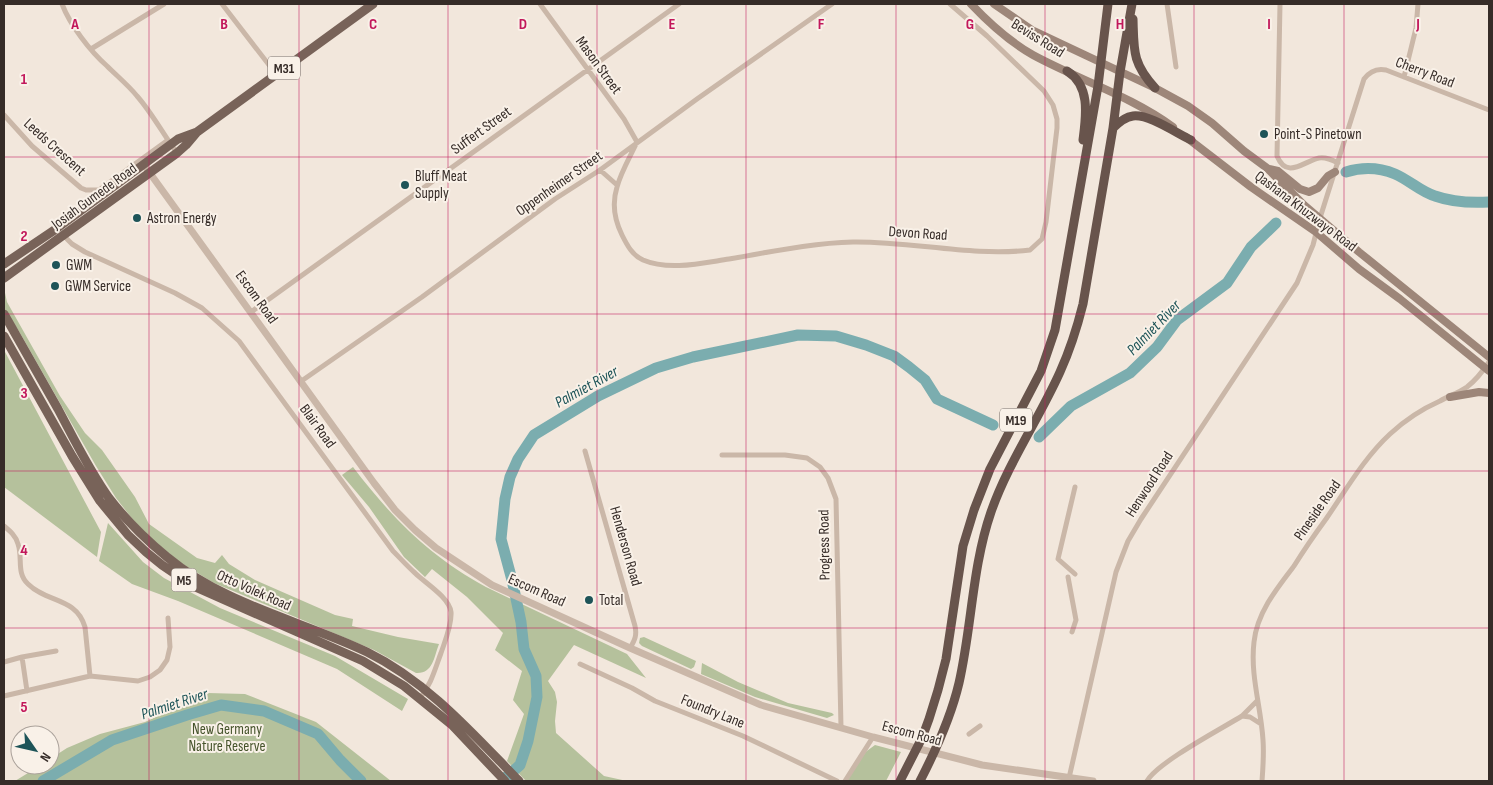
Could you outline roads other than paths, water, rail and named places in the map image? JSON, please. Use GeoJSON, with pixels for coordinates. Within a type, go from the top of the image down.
{"type":"FeatureCollection","features":[{"type":"Feature","properties":{"kind":"highway","name":"M19"},"geometry":{"type":"LineString","coordinates":[[900,781],[922,738],[938,690],[946,659],[963,546],[971,518],[990,469],[1041,372],[1055,330],[1098,86],[1108,4]]}},
{"type":"Feature","properties":{"kind":"highway"},"geometry":{"type":"LineString","coordinates":[[1132,4],[1136,59],[1145,78],[1155,88]]}},
{"type":"Feature","properties":{"kind":"highway","name":"M19"},"geometry":{"type":"LineString","coordinates":[[920,781],[938,744],[958,684],[979,555],[992,510],[1007,474],[1060,373],[1073,342],[1083,304],[1132,4]]}},
{"type":"Feature","properties":{"kind":"highway"},"geometry":{"type":"LineString","coordinates":[[1067,71],[1077,80],[1086,101],[1079,177],[1080,188]]}},
{"type":"Feature","properties":{"kind":"highway"},"geometry":{"type":"LineString","coordinates":[[1113,128],[1128,118],[1144,116],[1191,140]]}},
{"type":"Feature","properties":{"kind":"main road","name":"Josiah Gumede Road"},"geometry":{"type":"LineString","coordinates":[[4,278],[63,235],[147,169],[172,146],[186,145],[197,132],[373,4]]}},
{"type":"Feature","properties":{"kind":"main road","name":"Beviss Road"},"geometry":{"type":"LineString","coordinates":[[971,4],[1015,43],[1098,86]]}},
{"type":"Feature","properties":{"kind":"main road","name":"Beviss Road"},"geometry":{"type":"LineString","coordinates":[[994,4],[1032,30],[1120,72]]}},
{"type":"Feature","properties":{"kind":"main road","name":"Qashana Khuzwayo Road"},"geometry":{"type":"LineString","coordinates":[[1120,72],[1188,106],[1212,123],[1267,168],[1304,204],[1359,252],[1489,357]]}},
{"type":"Feature","properties":{"kind":"main road","name":"Qashana Khuzwayo Road"},"geometry":{"type":"LineString","coordinates":[[1098,86],[1160,118],[1191,140],[1251,187],[1316,232],[1359,269],[1488,367]]}},
{"type":"Feature","properties":{"kind":"main road"},"geometry":{"type":"LineString","coordinates":[[1267,168],[1278,171],[1300,189],[1309,192],[1318,188],[1328,176],[1335,172]]}},
{"type":"Feature","properties":{"kind":"main road","name":"Josiah Gumede Road"},"geometry":{"type":"LineString","coordinates":[[4,264],[147,169]]}},
{"type":"Feature","properties":{"kind":"main road"},"geometry":{"type":"LineString","coordinates":[[4,256],[18,254]]}},
{"type":"Feature","properties":{"kind":"main road","name":"Otto Volek Road"},"geometry":{"type":"LineString","coordinates":[[4,314],[108,497],[137,532],[186,571],[210,587],[368,653],[394,668],[426,690],[460,720],[505,776]]}},
{"type":"Feature","properties":{"kind":"main road","name":"Otto Volek Road"},"geometry":{"type":"LineString","coordinates":[[4,336],[72,456],[100,501],[128,535],[146,552],[194,586],[363,661],[404,686],[452,726],[505,776],[519,781]]}},
{"type":"Feature","properties":{"kind":"main road"},"geometry":{"type":"LineString","coordinates":[[1450,397],[1479,392],[1489,393]]}},
{"type":"Feature","properties":{"kind":"street"},"geometry":{"type":"LineString","coordinates":[[62,4],[65,12],[91,49],[137,96],[172,146]]}},
{"type":"Feature","properties":{"kind":"street"},"geometry":{"type":"LineString","coordinates":[[91,49],[164,4]]}},
{"type":"Feature","properties":{"kind":"street"},"geometry":{"type":"LineString","coordinates":[[222,4],[276,74]]}},
{"type":"Feature","properties":{"kind":"street","name":"Mason Street"},"geometry":{"type":"LineString","coordinates":[[540,4],[624,120],[637,142]]}},
{"type":"Feature","properties":{"kind":"street","name":"Suffert Street"},"geometry":{"type":"LineString","coordinates":[[251,312],[678,4]]}},
{"type":"Feature","properties":{"kind":"street","name":"Oppenheimer Street"},"geometry":{"type":"LineString","coordinates":[[300,382],[832,4]]}},
{"type":"Feature","properties":{"kind":"street","name":"Devon Road"},"geometry":{"type":"LineString","coordinates":[[637,142],[617,185],[614,199],[614,214],[630,250],[641,259],[653,263],[670,265],[704,262],[851,242],[999,252],[1030,250],[1042,239],[1046,222],[1057,128],[1054,105],[1044,91],[987,36],[950,4]]}},
{"type":"Feature","properties":{"kind":"street"},"geometry":{"type":"LineString","coordinates":[[1167,4],[1176,67]]}},
{"type":"Feature","properties":{"kind":"street"},"geometry":{"type":"LineString","coordinates":[[1280,4],[1277,156],[1282,163],[1292,168],[1297,168],[1322,158],[1338,163]]}},
{"type":"Feature","properties":{"kind":"street"},"geometry":{"type":"LineString","coordinates":[[1404,76],[1416,28],[1418,4]]}},
{"type":"Feature","properties":{"kind":"street","name":"Cherry Road"},"geometry":{"type":"LineString","coordinates":[[1316,232],[1366,76],[1375,70],[1382,69],[1489,110]]}},
{"type":"Feature","properties":{"kind":"street","name":"Leeds Crescent"},"geometry":{"type":"LineString","coordinates":[[4,115],[32,146],[86,190],[99,190],[172,146]]}},
{"type":"Feature","properties":{"kind":"street","name":"Escom Road"},"geometry":{"type":"LineString","coordinates":[[147,169],[300,382],[395,510],[414,530],[436,548],[492,585],[761,705],[873,737],[982,765],[1093,781]]}},
{"type":"Feature","properties":{"kind":"street"},"geometry":{"type":"LineString","coordinates":[[600,170],[617,185]]}},
{"type":"Feature","properties":{"kind":"street","name":"Henwood Road"},"geometry":{"type":"LineString","coordinates":[[1068,778],[1113,586],[1123,553],[1141,519],[1298,283],[1316,232]]}},
{"type":"Feature","properties":{"kind":"street","name":"Blair Road"},"geometry":{"type":"LineString","coordinates":[[63,235],[72,244],[85,252],[175,293],[202,308],[239,341],[393,551],[449,605],[451,619],[448,631],[426,690],[420,698]]}},
{"type":"Feature","properties":{"kind":"street","name":"Pineside Road"},"geometry":{"type":"LineString","coordinates":[[1262,781],[1264,740],[1257,701],[1254,642],[1264,610],[1362,467],[1382,441],[1422,410],[1468,386],[1488,367]]}},
{"type":"Feature","properties":{"kind":"street","name":"Henderson Road"},"geometry":{"type":"LineString","coordinates":[[585,451],[635,626],[636,640],[630,648]]}},
{"type":"Feature","properties":{"kind":"street","name":"Progress Road"},"geometry":{"type":"LineString","coordinates":[[722,455],[786,455],[807,458],[820,467],[828,478],[836,499],[841,727]]}},
{"type":"Feature","properties":{"kind":"street"},"geometry":{"type":"LineString","coordinates":[[1075,487],[1058,559],[1075,574]]}},
{"type":"Feature","properties":{"kind":"street"},"geometry":{"type":"LineString","coordinates":[[4,526],[18,542],[22,576],[28,584],[69,606],[83,620],[90,676]]}},
{"type":"Feature","properties":{"kind":"street"},"geometry":{"type":"LineString","coordinates":[[1068,577],[1076,620],[1072,632]]}},
{"type":"Feature","properties":{"kind":"street"},"geometry":{"type":"LineString","coordinates":[[4,696],[90,676],[138,681],[155,674],[167,660],[170,647],[168,618]]}},
{"type":"Feature","properties":{"kind":"street"},"geometry":{"type":"LineString","coordinates":[[4,662],[56,651]]}},
{"type":"Feature","properties":{"kind":"street"},"geometry":{"type":"LineString","coordinates":[[22,657],[27,691]]}},
{"type":"Feature","properties":{"kind":"street","name":"Foundry Lane"},"geometry":{"type":"LineString","coordinates":[[580,664],[632,688],[654,701],[744,736],[837,781]]}},
{"type":"Feature","properties":{"kind":"street"},"geometry":{"type":"LineString","coordinates":[[1147,781],[1151,775],[1175,757],[1242,716],[1257,701]]}},
{"type":"Feature","properties":{"kind":"street"},"geometry":{"type":"LineString","coordinates":[[1242,716],[1250,717],[1261,724]]}},
{"type":"Feature","properties":{"kind":"street"},"geometry":{"type":"LineString","coordinates":[[969,734],[980,726]]}},
{"type":"Feature","properties":{"kind":"street"},"geometry":{"type":"LineString","coordinates":[[845,781],[873,737]]}},
{"type":"Feature","properties":{"kind":"waterway","name":"Palmiet River"},"geometry":{"type":"LineString","coordinates":[[1346,172],[1358,169],[1382,170],[1405,179],[1425,192],[1448,200],[1489,202]]}},
{"type":"Feature","properties":{"kind":"waterway","name":"Palmiet River"},"geometry":{"type":"LineString","coordinates":[[1039,437],[1071,406],[1130,373],[1157,347],[1177,320],[1227,283],[1251,247],[1276,223]]}},
{"type":"Feature","properties":{"kind":"waterway","name":"Palmiet River"},"geometry":{"type":"LineString","coordinates":[[504,779],[520,765],[528,741],[537,697],[536,676],[524,649],[521,622],[501,539],[505,499],[510,477],[518,459],[534,435],[598,396],[656,368],[693,357],[798,335],[836,336],[894,356],[925,380],[937,399],[993,425]]}},
{"type":"Feature","properties":{"kind":"waterway","name":"Palmiet River"},"geometry":{"type":"LineString","coordinates":[[43,781],[112,740],[221,705],[264,711],[318,734],[361,781]]}},
{"type":"Feature","properties":{"kind":"place","name":"Point-S Pinetown"},"geometry":{"type":"Point","coordinates":[1264,134]}},
{"type":"Feature","properties":{"kind":"place","name":"Bluff Meat Supply"},"geometry":{"type":"Point","coordinates":[405,185]}},
{"type":"Feature","properties":{"kind":"place","name":"Astron Energy"},"geometry":{"type":"Point","coordinates":[137,218]}},
{"type":"Feature","properties":{"kind":"place","name":"GWM"},"geometry":{"type":"Point","coordinates":[56,265]}},
{"type":"Feature","properties":{"kind":"place","name":"GWM Service"},"geometry":{"type":"Point","coordinates":[55,286]}},
{"type":"Feature","properties":{"kind":"place","name":"Total"},"geometry":{"type":"Point","coordinates":[589,600]}},
{"type":"Feature","properties":{"kind":"park label","name":"New Germany Nature Reserve"},"geometry":{"type":"Point","coordinates":[227,738]}}]}
